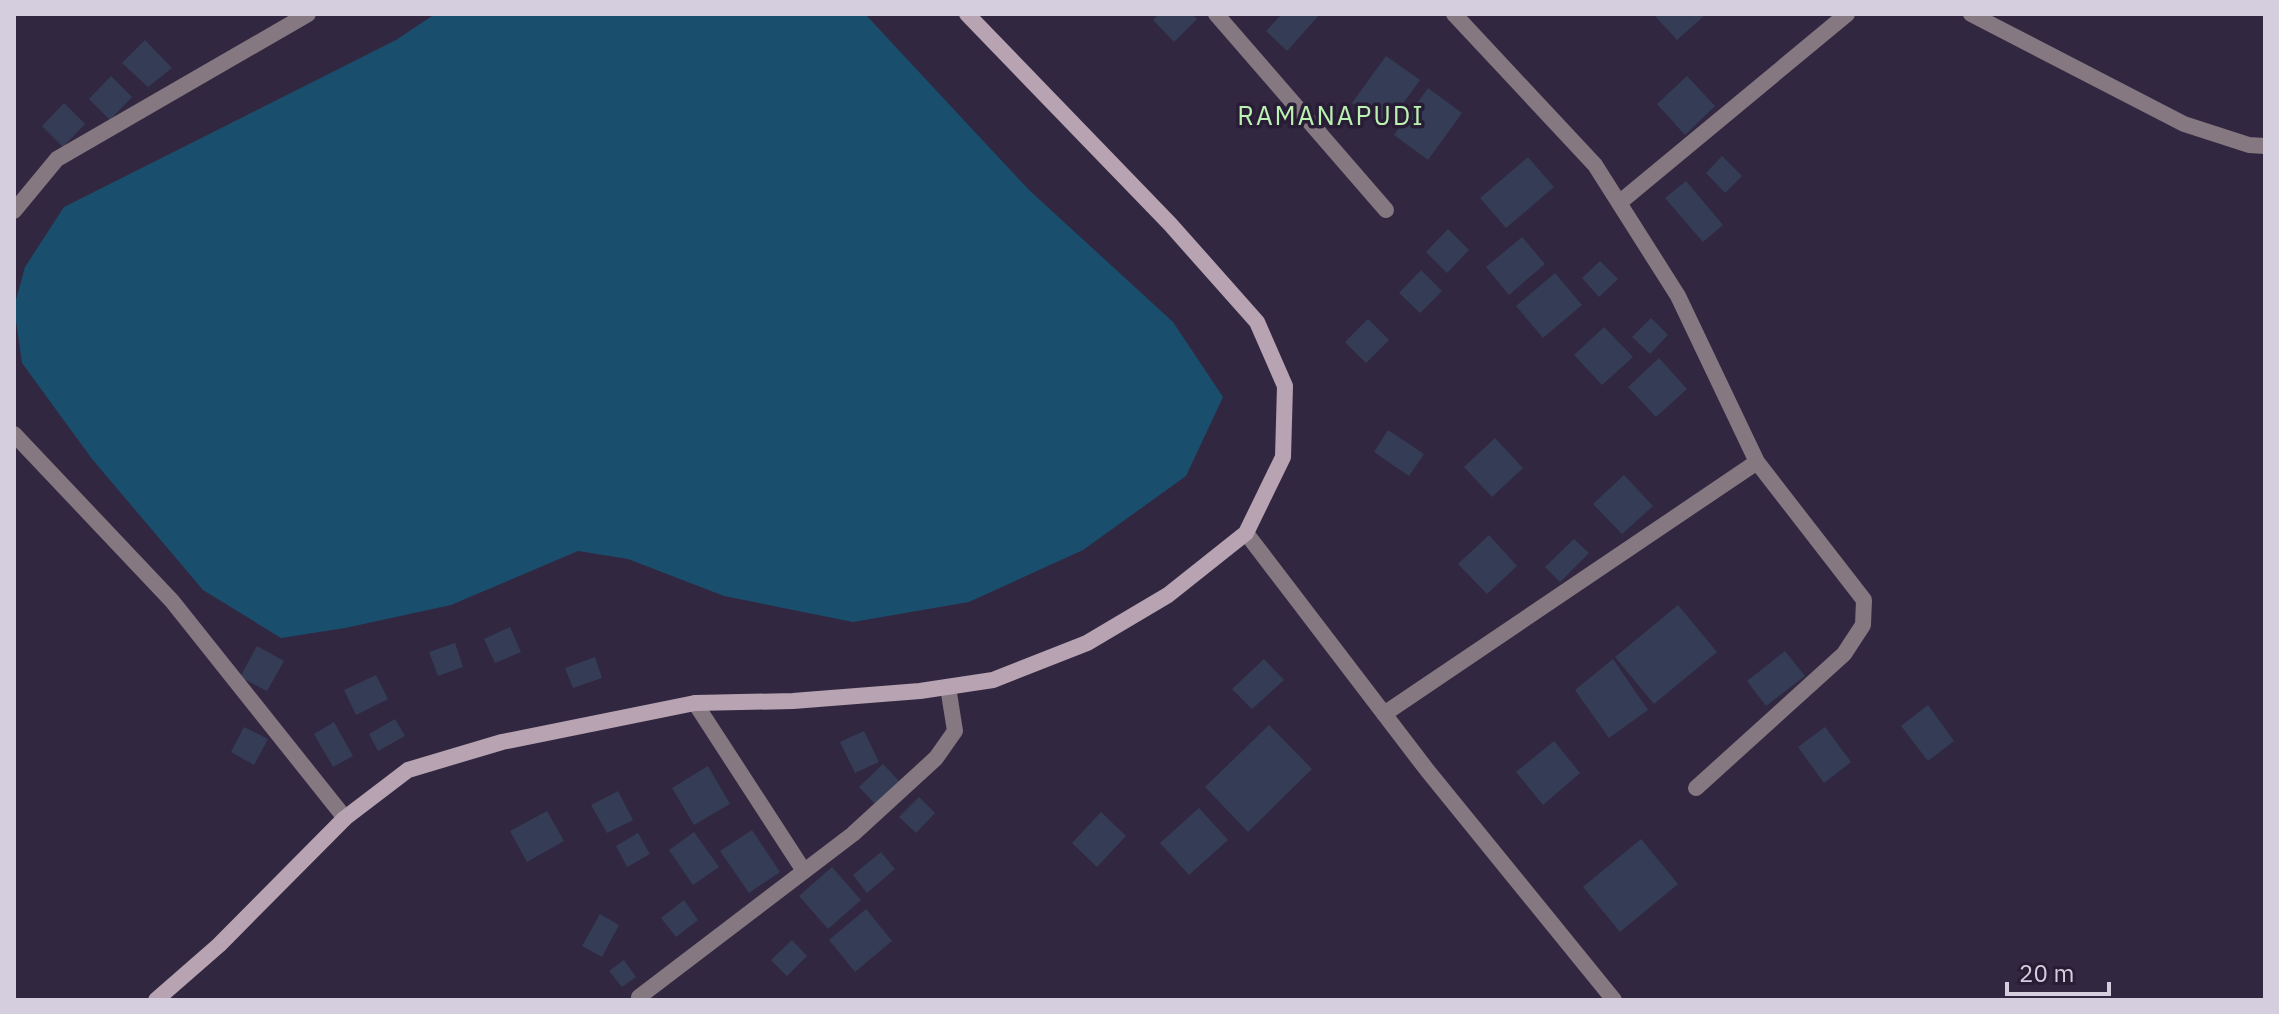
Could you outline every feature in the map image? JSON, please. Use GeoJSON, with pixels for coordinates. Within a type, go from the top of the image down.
{"type":"FeatureCollection","features":[{"type":"Feature","properties":{"kind":"main road"},"geometry":{"type":"LineString","coordinates":[[156,1000],[219,945],[345,818],[408,770],[502,742],[695,703],[793,701],[993,680],[1087,643],[1168,595],[1246,533],[1283,457],[1285,386],[1257,322],[1170,224],[967,14]]}},
{"type":"Feature","properties":{"kind":"street"},"geometry":{"type":"LineString","coordinates":[[14,211],[57,159],[308,14]]}},
{"type":"Feature","properties":{"kind":"street"},"geometry":{"type":"LineString","coordinates":[[1216,14],[1386,210]]}},
{"type":"Feature","properties":{"kind":"street"},"geometry":{"type":"LineString","coordinates":[[1454,14],[1595,165],[1678,296],[1757,462],[1864,600],[1863,625],[1844,654],[1696,788]]}},
{"type":"Feature","properties":{"kind":"street"},"geometry":{"type":"LineString","coordinates":[[1619,203],[1847,14]]}},
{"type":"Feature","properties":{"kind":"street"},"geometry":{"type":"LineString","coordinates":[[1971,14],[2184,124],[2249,145],[2265,146]]}},
{"type":"Feature","properties":{"kind":"street"},"geometry":{"type":"LineString","coordinates":[[14,434],[172,601],[345,818]]}},
{"type":"Feature","properties":{"kind":"street"},"geometry":{"type":"LineString","coordinates":[[1384,714],[1757,462]]}},
{"type":"Feature","properties":{"kind":"street"},"geometry":{"type":"LineString","coordinates":[[1246,533],[1384,714],[1614,1000]]}},
{"type":"Feature","properties":{"kind":"street"},"geometry":{"type":"LineString","coordinates":[[639,997],[853,834],[936,758],[955,731],[948,687]]}},
{"type":"Feature","properties":{"kind":"street"},"geometry":{"type":"LineString","coordinates":[[695,703],[804,871]]}},
{"type":"Feature","properties":{"kind":"water"},"geometry":{"type":"Polygon","coordinates":[[[435,14],[865,14],[1029,190],[1173,322],[1223,397],[1186,476],[1083,550],[969,602],[853,622],[724,596],[628,559],[578,551],[451,605],[281,638],[203,590],[92,459],[22,363],[14,307],[25,267],[64,207],[396,40],[435,14]]]}},
{"type":"Feature","properties":{"kind":"building"},"geometry":{"type":"Polygon","coordinates":[[[1159,14],[1192,14],[1197,19],[1174,42],[1153,20],[1159,14]]]}},
{"type":"Feature","properties":{"kind":"building"},"geometry":{"type":"Polygon","coordinates":[[[1282,14],[1320,14],[1287,51],[1266,31],[1282,14]]]}},
{"type":"Feature","properties":{"kind":"building"},"geometry":{"type":"Polygon","coordinates":[[[1653,14],[1706,14],[1677,40],[1653,14]]]}},
{"type":"Feature","properties":{"kind":"building"},"geometry":{"type":"Polygon","coordinates":[[[145,40],[172,68],[148,87],[122,63],[145,40]]]}},
{"type":"Feature","properties":{"kind":"building"},"geometry":{"type":"Polygon","coordinates":[[[1386,56],[1420,80],[1386,127],[1352,103],[1386,56]]]}},
{"type":"Feature","properties":{"kind":"building"},"geometry":{"type":"Polygon","coordinates":[[[111,76],[132,97],[110,120],[89,99],[111,76]]]}},
{"type":"Feature","properties":{"kind":"building"},"geometry":{"type":"Polygon","coordinates":[[[1687,76],[1715,106],[1685,135],[1657,104],[1687,76]]]}},
{"type":"Feature","properties":{"kind":"building"},"geometry":{"type":"Polygon","coordinates":[[[1428,88],[1462,113],[1428,160],[1394,135],[1428,88]]]}},
{"type":"Feature","properties":{"kind":"building"},"geometry":{"type":"Polygon","coordinates":[[[64,103],[85,124],[63,147],[42,126],[64,103]]]}},
{"type":"Feature","properties":{"kind":"building"},"geometry":{"type":"Polygon","coordinates":[[[1722,156],[1742,176],[1725,193],[1706,173],[1722,156]]]}},
{"type":"Feature","properties":{"kind":"building"},"geometry":{"type":"Polygon","coordinates":[[[1528,157],[1554,187],[1506,228],[1480,198],[1528,157]]]}},
{"type":"Feature","properties":{"kind":"building"},"geometry":{"type":"Polygon","coordinates":[[[1686,181],[1723,225],[1703,242],[1665,198],[1686,181]]]}},
{"type":"Feature","properties":{"kind":"building"},"geometry":{"type":"Polygon","coordinates":[[[1448,229],[1469,250],[1447,273],[1426,252],[1448,229]]]}},
{"type":"Feature","properties":{"kind":"building"},"geometry":{"type":"Polygon","coordinates":[[[1522,237],[1545,264],[1509,295],[1486,267],[1522,237]]]}},
{"type":"Feature","properties":{"kind":"building"},"geometry":{"type":"Polygon","coordinates":[[[1600,261],[1618,279],[1599,297],[1582,278],[1600,261]]]}},
{"type":"Feature","properties":{"kind":"building"},"geometry":{"type":"Polygon","coordinates":[[[1421,270],[1442,291],[1420,313],[1399,293],[1421,270]]]}},
{"type":"Feature","properties":{"kind":"building"},"geometry":{"type":"Polygon","coordinates":[[[1555,273],[1582,305],[1543,338],[1516,306],[1555,273]]]}},
{"type":"Feature","properties":{"kind":"building"},"geometry":{"type":"Polygon","coordinates":[[[1651,318],[1668,335],[1650,354],[1632,337],[1651,318]]]}},
{"type":"Feature","properties":{"kind":"building"},"geometry":{"type":"Polygon","coordinates":[[[1368,319],[1389,340],[1366,363],[1345,342],[1368,319]]]}},
{"type":"Feature","properties":{"kind":"building"},"geometry":{"type":"Polygon","coordinates":[[[1604,327],[1633,357],[1602,385],[1574,355],[1604,327]]]}},
{"type":"Feature","properties":{"kind":"building"},"geometry":{"type":"Polygon","coordinates":[[[1659,358],[1687,389],[1656,417],[1628,387],[1659,358]]]}},
{"type":"Feature","properties":{"kind":"building"},"geometry":{"type":"Polygon","coordinates":[[[1388,430],[1424,454],[1409,476],[1374,452],[1388,430]]]}},
{"type":"Feature","properties":{"kind":"building"},"geometry":{"type":"Polygon","coordinates":[[[1495,438],[1523,468],[1492,497],[1464,467],[1495,438]]]}},
{"type":"Feature","properties":{"kind":"building"},"geometry":{"type":"Polygon","coordinates":[[[1624,475],[1653,506],[1622,534],[1593,504],[1624,475]]]}},
{"type":"Feature","properties":{"kind":"building"},"geometry":{"type":"Polygon","coordinates":[[[1489,535],[1517,566],[1487,594],[1458,564],[1489,535]]]}},
{"type":"Feature","properties":{"kind":"building"},"geometry":{"type":"Polygon","coordinates":[[[1574,539],[1589,553],[1560,582],[1545,567],[1574,539]]]}},
{"type":"Feature","properties":{"kind":"building"},"geometry":{"type":"Polygon","coordinates":[[[1678,605],[1717,652],[1654,704],[1615,657],[1678,605]]]}},
{"type":"Feature","properties":{"kind":"building"},"geometry":{"type":"Polygon","coordinates":[[[510,627],[521,652],[495,663],[484,639],[510,627]]]}},
{"type":"Feature","properties":{"kind":"building"},"geometry":{"type":"Polygon","coordinates":[[[455,643],[463,667],[438,676],[429,652],[455,643]]]}},
{"type":"Feature","properties":{"kind":"building"},"geometry":{"type":"Polygon","coordinates":[[[257,646],[284,661],[267,691],[240,677],[257,646]]]}},
{"type":"Feature","properties":{"kind":"building"},"geometry":{"type":"Polygon","coordinates":[[[1785,651],[1805,676],[1766,706],[1747,681],[1785,651]]]}},
{"type":"Feature","properties":{"kind":"building"},"geometry":{"type":"Polygon","coordinates":[[[595,657],[602,678],[573,688],[565,668],[595,657]]]}},
{"type":"Feature","properties":{"kind":"building"},"geometry":{"type":"Polygon","coordinates":[[[1264,659],[1284,680],[1252,709],[1232,689],[1264,659]]]}},
{"type":"Feature","properties":{"kind":"building"},"geometry":{"type":"Polygon","coordinates":[[[1613,659],[1648,710],[1609,738],[1575,690],[1613,659]]]}},
{"type":"Feature","properties":{"kind":"building"},"geometry":{"type":"Polygon","coordinates":[[[376,675],[388,699],[356,715],[344,690],[376,675]]]}},
{"type":"Feature","properties":{"kind":"building"},"geometry":{"type":"Polygon","coordinates":[[[1928,705],[1954,741],[1928,761],[1901,726],[1928,705]]]}},
{"type":"Feature","properties":{"kind":"building"},"geometry":{"type":"Polygon","coordinates":[[[395,719],[405,736],[378,751],[369,734],[395,719]]]}},
{"type":"Feature","properties":{"kind":"building"},"geometry":{"type":"Polygon","coordinates":[[[334,722],[353,756],[333,767],[314,734],[334,722]]]}},
{"type":"Feature","properties":{"kind":"building"},"geometry":{"type":"Polygon","coordinates":[[[1269,725],[1312,769],[1248,832],[1205,787],[1269,725]]]}},
{"type":"Feature","properties":{"kind":"building"},"geometry":{"type":"Polygon","coordinates":[[[244,727],[268,739],[254,765],[231,752],[244,727]]]}},
{"type":"Feature","properties":{"kind":"building"},"geometry":{"type":"Polygon","coordinates":[[[1825,727],[1851,762],[1824,783],[1798,747],[1825,727]]]}},
{"type":"Feature","properties":{"kind":"building"},"geometry":{"type":"Polygon","coordinates":[[[864,731],[879,762],[855,773],[840,742],[864,731]]]}},
{"type":"Feature","properties":{"kind":"building"},"geometry":{"type":"Polygon","coordinates":[[[1554,741],[1580,773],[1543,805],[1516,772],[1554,741]]]}},
{"type":"Feature","properties":{"kind":"building"},"geometry":{"type":"Polygon","coordinates":[[[883,764],[899,781],[875,804],[859,787],[883,764]]]}},
{"type":"Feature","properties":{"kind":"building"},"geometry":{"type":"Polygon","coordinates":[[[708,766],[730,804],[694,825],[672,788],[708,766]]]}},
{"type":"Feature","properties":{"kind":"building"},"geometry":{"type":"Polygon","coordinates":[[[618,791],[633,820],[607,833],[591,805],[618,791]]]}},
{"type":"Feature","properties":{"kind":"building"},"geometry":{"type":"Polygon","coordinates":[[[919,797],[935,813],[916,833],[899,817],[919,797]]]}},
{"type":"Feature","properties":{"kind":"building"},"geometry":{"type":"Polygon","coordinates":[[[1199,808],[1228,840],[1189,875],[1160,843],[1199,808]]]}},
{"type":"Feature","properties":{"kind":"building"},"geometry":{"type":"Polygon","coordinates":[[[547,811],[564,841],[527,862],[510,831],[547,811]]]}},
{"type":"Feature","properties":{"kind":"building"},"geometry":{"type":"Polygon","coordinates":[[[1101,812],[1126,836],[1097,867],[1072,843],[1101,812]]]}},
{"type":"Feature","properties":{"kind":"building"},"geometry":{"type":"Polygon","coordinates":[[[752,830],[780,872],[749,893],[720,851],[752,830]]]}},
{"type":"Feature","properties":{"kind":"building"},"geometry":{"type":"Polygon","coordinates":[[[694,832],[719,867],[693,885],[669,850],[694,832]]]}},
{"type":"Feature","properties":{"kind":"building"},"geometry":{"type":"Polygon","coordinates":[[[638,833],[650,854],[627,867],[616,846],[638,833]]]}},
{"type":"Feature","properties":{"kind":"building"},"geometry":{"type":"Polygon","coordinates":[[[1641,839],[1678,884],[1620,932],[1583,887],[1641,839]]]}},
{"type":"Feature","properties":{"kind":"building"},"geometry":{"type":"Polygon","coordinates":[[[881,852],[895,869],[867,893],[853,875],[881,852]]]}},
{"type":"Feature","properties":{"kind":"building"},"geometry":{"type":"Polygon","coordinates":[[[832,867],[861,900],[828,929],[799,896],[832,867]]]}},
{"type":"Feature","properties":{"kind":"building"},"geometry":{"type":"Polygon","coordinates":[[[684,900],[698,920],[676,937],[661,918],[684,900]]]}},
{"type":"Feature","properties":{"kind":"building"},"geometry":{"type":"Polygon","coordinates":[[[866,909],[892,941],[855,972],[829,940],[866,909]]]}},
{"type":"Feature","properties":{"kind":"building"},"geometry":{"type":"Polygon","coordinates":[[[600,914],[619,925],[602,957],[582,946],[600,914]]]}},
{"type":"Feature","properties":{"kind":"building"},"geometry":{"type":"Polygon","coordinates":[[[792,940],[807,956],[787,976],[771,960],[792,940]]]}},
{"type":"Feature","properties":{"kind":"building"},"geometry":{"type":"Polygon","coordinates":[[[624,960],[636,977],[622,987],[609,971],[624,960]]]}},
{"type":"Feature","properties":{"kind":"district","name":"RAMANAPUDI"},"geometry":{"type":"Point","coordinates":[1331,115]}}]}
